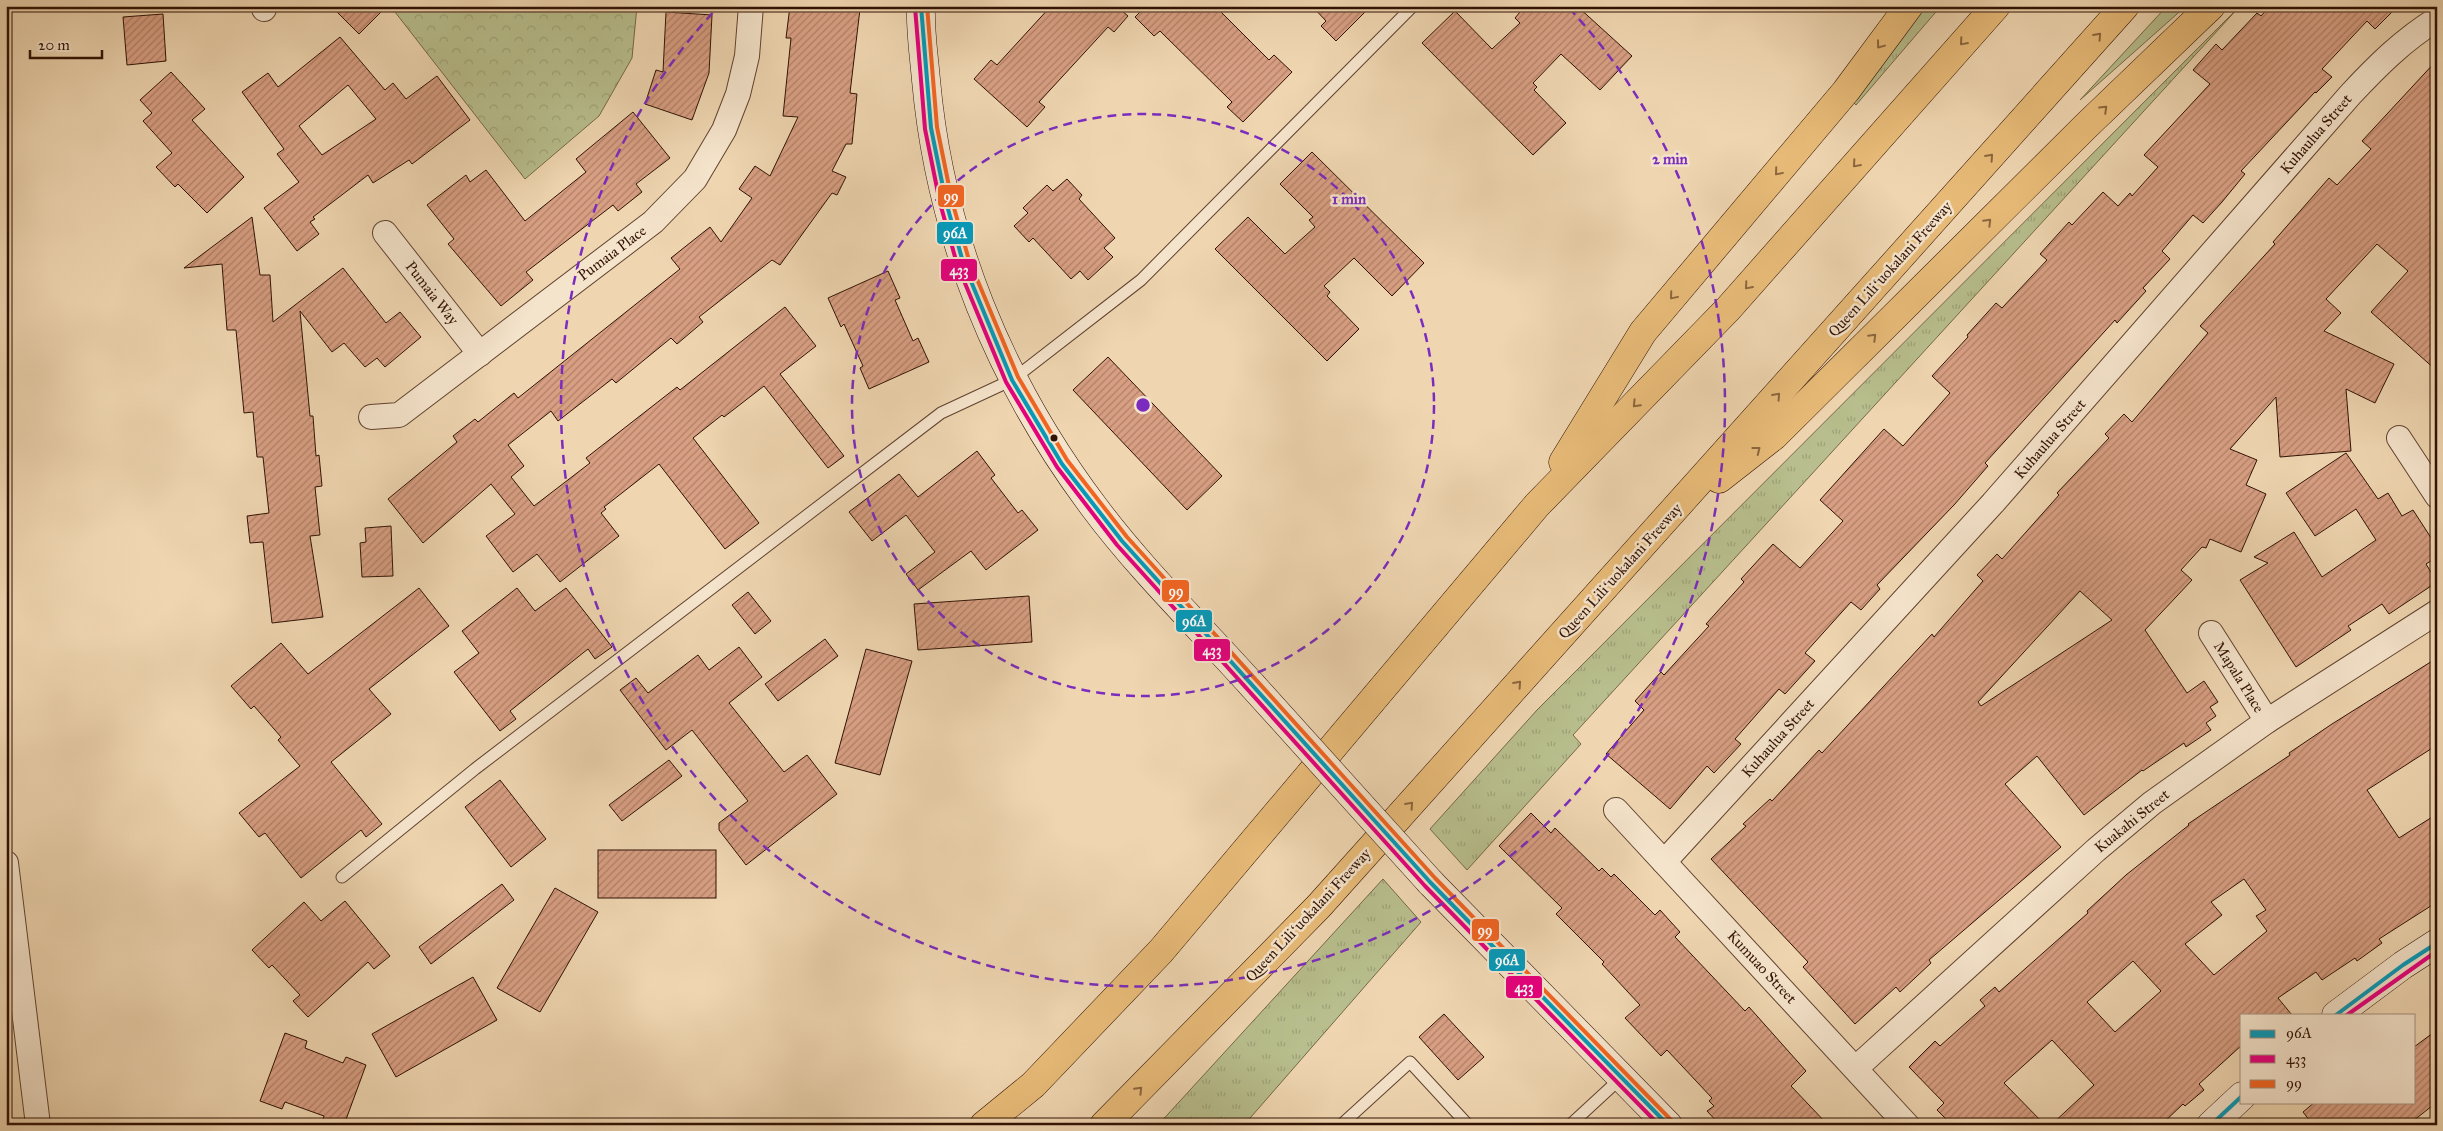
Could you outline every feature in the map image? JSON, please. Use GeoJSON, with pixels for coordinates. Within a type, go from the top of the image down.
{"type":"FeatureCollection","features":[{"type":"Feature","properties":{"kind":"highway"},"geometry":{"type":"LineString","coordinates":[[1537,505],[1643,332],[1846,91],[1909,6]]}},
{"type":"Feature","properties":{"kind":"highway"},"geometry":{"type":"LineString","coordinates":[[984,1125],[1033,1085],[1161,951],[1537,505],[1728,309],[1996,6]]}},
{"type":"Feature","properties":{"kind":"highway","name":"Queen Liliʻuokalani Freeway"},"geometry":{"type":"LineString","coordinates":[[1104,1125],[1319,906],[2125,6]]}},
{"type":"Feature","properties":{"kind":"highway"},"geometry":{"type":"LineString","coordinates":[[1663,524],[1774,436],[2065,146],[2211,6]]}},
{"type":"Feature","properties":{"kind":"street","name":"Pumaia Place"},"geometry":{"type":"LineString","coordinates":[[371,417],[399,415],[653,222],[695,179],[724,130],[738,94],[747,56],[751,6]]}},
{"type":"Feature","properties":{"kind":"street"},"geometry":{"type":"LineString","coordinates":[[921,6],[930,128],[946,202],[963,262],[1012,380],[1062,464],[1095,508],[1143,565],[1430,882],[1668,1125]]}},
{"type":"Feature","properties":{"kind":"street","name":"Kuhaulua Street"},"geometry":{"type":"LineString","coordinates":[[1664,862],[1993,503],[2350,96],[2385,58],[2412,34],[2437,19]]}},
{"type":"Feature","properties":{"kind":"street","name":"Pumaia Way"},"geometry":{"type":"LineString","coordinates":[[385,233],[480,354]]}},
{"type":"Feature","properties":{"kind":"street"},"geometry":{"type":"LineString","coordinates":[[2399,438],[2437,496]]}},
{"type":"Feature","properties":{"kind":"street","name":"Kuakahi Street"},"geometry":{"type":"LineString","coordinates":[[1856,1068],[2096,850],[2152,803],[2267,721],[2437,612]]}},
{"type":"Feature","properties":{"kind":"street","name":"Mapala Place"},"geometry":{"type":"LineString","coordinates":[[2212,634],[2267,721]]}},
{"type":"Feature","properties":{"kind":"street","name":"Kumuao Street"},"geometry":{"type":"LineString","coordinates":[[1616,810],[1856,1068],[1906,1125]]}},
{"type":"Feature","properties":{"kind":"street"},"geometry":{"type":"LineString","coordinates":[[7,864],[38,1125]]}},
{"type":"Feature","properties":{"kind":"street"},"geometry":{"type":"LineString","coordinates":[[2337,1014],[2403,965],[2437,943]]}},
{"type":"Feature","properties":{"kind":"street"},"geometry":{"type":"LineString","coordinates":[[2211,1125],[2240,1098]]}},
{"type":"Feature","properties":{"kind":"lane"},"geometry":{"type":"LineString","coordinates":[[342,877],[475,769],[941,412],[1012,380],[1141,280],[1413,6]]}},
{"type":"Feature","properties":{"kind":"lane"},"geometry":{"type":"LineString","coordinates":[[1341,1125],[1410,1062],[1468,1125]]}},
{"type":"Feature","properties":{"kind":"lane"},"geometry":{"type":"LineString","coordinates":[[1570,1125],[1622,1076]]}},
{"type":"Feature","properties":{"kind":"green space"},"geometry":{"type":"Polygon","coordinates":[[[400,6],[637,6],[632,58],[599,116],[525,179],[395,12],[400,6]]]}},
{"type":"Feature","properties":{"kind":"green space"},"geometry":{"type":"Polygon","coordinates":[[[1917,6],[1941,6],[1856,105],[1851,100],[1917,6]]]}},
{"type":"Feature","properties":{"kind":"green space"},"geometry":{"type":"Polygon","coordinates":[[[2167,6],[2186,6],[2080,100],[2167,6]]]}},
{"type":"Feature","properties":{"kind":"green space"},"geometry":{"type":"Polygon","coordinates":[[[2240,6],[1573,735],[1581,744],[1467,870],[1430,829],[1537,710],[2240,6]]]}},
{"type":"Feature","properties":{"kind":"green space"},"geometry":{"type":"Polygon","coordinates":[[[1383,879],[1421,922],[1244,1125],[1158,1125],[1383,879]]]}},
{"type":"Feature","properties":{"kind":"building"},"geometry":{"type":"Polygon","coordinates":[[[331,6],[387,6],[359,34],[331,6]]]}},
{"type":"Feature","properties":{"kind":"building"},"geometry":{"type":"Polygon","coordinates":[[[790,6],[832,6],[860,9],[850,93],[857,94],[852,144],[846,144],[832,171],[846,177],[837,195],[832,193],[780,265],[772,260],[699,317],[703,322],[677,344],[671,338],[616,383],[612,379],[558,421],[551,411],[508,445],[524,466],[511,477],[534,506],[590,463],[586,458],[677,387],[680,390],[785,307],[816,346],[780,374],[844,456],[828,468],[764,386],[693,438],[759,523],[725,549],[659,464],[604,507],[606,509],[601,513],[619,536],[560,582],[537,554],[513,572],[486,536],[515,514],[491,484],[423,543],[388,499],[457,442],[453,436],[475,419],[478,422],[514,393],[518,398],[680,269],[671,258],[710,227],[721,242],[752,198],[739,189],[755,166],[770,176],[798,117],[783,116],[791,38],[786,38],[790,6]]]}},
{"type":"Feature","properties":{"kind":"building"},"geometry":{"type":"Polygon","coordinates":[[[1051,6],[1126,6],[1122,11],[1128,16],[1114,32],[1108,27],[1039,102],[1045,107],[1027,127],[974,79],[991,60],[997,65],[1051,6]]]}},
{"type":"Feature","properties":{"kind":"building"},"geometry":{"type":"Polygon","coordinates":[[[1146,6],[1215,6],[1269,60],[1274,55],[1292,72],[1243,122],[1227,107],[1232,102],[1160,31],[1154,36],[1135,17],[1146,6]]]}},
{"type":"Feature","properties":{"kind":"building"},"geometry":{"type":"Polygon","coordinates":[[[1312,6],[1371,6],[1336,41],[1321,26],[1326,21],[1312,6]]]}},
{"type":"Feature","properties":{"kind":"building"},"geometry":{"type":"Polygon","coordinates":[[[1525,6],[1577,6],[1632,56],[1600,90],[1561,54],[1533,83],[1537,87],[1534,90],[1566,123],[1533,155],[1422,43],[1455,11],[1492,49],[1520,23],[1515,18],[1525,6]]]}},
{"type":"Feature","properties":{"kind":"building"},"geometry":{"type":"Polygon","coordinates":[[[2270,6],[2398,6],[2375,29],[2367,21],[2322,69],[2332,77],[2315,92],[2241,171],[2245,174],[2203,223],[2193,215],[2162,251],[2170,259],[2143,288],[2146,291],[2117,323],[2115,320],[1985,463],[1988,466],[1954,505],[1877,585],[1880,589],[1861,610],[1851,602],[1805,653],[1815,661],[1785,694],[1779,689],[1735,739],[1741,744],[1714,773],[1707,766],[1670,809],[1606,754],[1644,710],[1635,701],[1661,672],[1664,675],[1709,626],[1706,624],[1744,582],[1741,579],[1773,544],[1800,568],[1843,521],[1820,500],[1884,429],[1903,446],[1950,393],[1932,376],[1996,303],[2002,308],[2047,260],[2040,254],[2069,222],[2072,225],[2103,192],[2118,206],[2130,193],[2132,196],[2158,167],[2144,155],[2210,84],[2193,70],[2216,44],[2222,50],[2257,13],[2261,16],[2270,6]]]}},
{"type":"Feature","properties":{"kind":"building"},"geometry":{"type":"Polygon","coordinates":[[[666,12],[712,15],[709,73],[692,120],[645,104],[656,70],[663,72],[666,12]]]}},
{"type":"Feature","properties":{"kind":"building"},"geometry":{"type":"Polygon","coordinates":[[[163,14],[166,61],[127,65],[123,17],[163,14]]]}},
{"type":"Feature","properties":{"kind":"building"},"geometry":{"type":"Polygon","coordinates":[[[340,37],[385,90],[393,83],[406,99],[437,76],[470,120],[412,164],[409,160],[373,183],[368,175],[313,217],[315,219],[310,222],[319,234],[297,251],[264,208],[299,182],[277,154],[284,149],[242,92],[268,73],[278,87],[340,37]],[[348,85],[299,126],[322,155],[376,119],[348,85]]]}},
{"type":"Feature","properties":{"kind":"building"},"geometry":{"type":"Polygon","coordinates":[[[2437,60],[2437,371],[2371,312],[2408,271],[2377,244],[2326,299],[2341,313],[2324,331],[2394,364],[2375,403],[2346,389],[2351,451],[2280,457],[2276,397],[2230,449],[2257,460],[2246,485],[2266,494],[2241,552],[2210,539],[2206,548],[2202,547],[2181,570],[2192,580],[2145,630],[2187,693],[2204,681],[2218,702],[2210,707],[2216,716],[2206,723],[2211,730],[2186,747],[2184,743],[2142,770],[2084,815],[2037,756],[2005,784],[2061,847],[1929,960],[1931,963],[1900,992],[1896,987],[1855,1024],[1803,967],[1808,962],[1711,859],[1746,826],[1743,824],[1770,799],[1772,801],[1819,750],[1822,753],[1932,634],[1934,637],[1983,581],[1977,575],[1997,554],[2002,559],[2059,495],[2057,493],[2109,438],[2105,434],[2124,414],[2132,422],[2208,333],[2200,326],[2275,244],[2273,242],[2329,178],[2337,185],[2371,149],[2362,141],[2437,60]],[[2080,591],[1978,702],[1981,706],[2112,620],[2080,591]]]}},
{"type":"Feature","properties":{"kind":"building"},"geometry":{"type":"Polygon","coordinates":[[[171,72],[205,109],[192,120],[244,177],[207,213],[178,184],[175,187],[156,167],[172,153],[143,121],[152,113],[140,100],[171,72]]]}},
{"type":"Feature","properties":{"kind":"building"},"geometry":{"type":"Polygon","coordinates":[[[633,112],[670,158],[636,184],[642,192],[618,211],[613,205],[526,272],[533,280],[501,306],[448,244],[454,239],[427,205],[466,175],[470,182],[486,170],[525,221],[586,172],[576,159],[633,112]]]}},
{"type":"Feature","properties":{"kind":"building"},"geometry":{"type":"Polygon","coordinates":[[[1312,152],[1424,263],[1392,296],[1354,258],[1324,286],[1330,292],[1327,296],[1359,329],[1327,361],[1215,249],[1248,217],[1285,254],[1315,227],[1309,220],[1313,217],[1280,184],[1312,152]]]}},
{"type":"Feature","properties":{"kind":"building"},"geometry":{"type":"Polygon","coordinates":[[[1067,179],[1082,195],[1079,199],[1115,238],[1104,248],[1113,257],[1088,280],[1080,271],[1071,279],[1033,238],[1029,242],[1014,226],[1028,213],[1023,208],[1047,185],[1053,191],[1067,179]]]}},
{"type":"Feature","properties":{"kind":"building"},"geometry":{"type":"Polygon","coordinates":[[[252,217],[260,275],[270,275],[273,322],[343,268],[386,323],[400,312],[421,337],[385,367],[377,358],[365,367],[344,343],[332,352],[300,311],[310,416],[313,416],[316,456],[319,455],[322,486],[315,487],[320,535],[310,536],[323,617],[272,623],[263,542],[250,543],[247,516],[269,513],[263,457],[257,457],[253,412],[244,413],[236,330],[227,330],[222,264],[184,268],[252,217]]]}},
{"type":"Feature","properties":{"kind":"building"},"geometry":{"type":"Polygon","coordinates":[[[888,271],[900,298],[895,300],[913,341],[918,338],[929,362],[869,389],[860,368],[863,366],[844,324],[841,327],[828,298],[888,271]]]}},
{"type":"Feature","properties":{"kind":"building"},"geometry":{"type":"Polygon","coordinates":[[[1108,357],[1222,476],[1187,510],[1073,390],[1108,357]]]}},
{"type":"Feature","properties":{"kind":"building"},"geometry":{"type":"Polygon","coordinates":[[[977,451],[995,475],[991,478],[1018,513],[1022,510],[1038,530],[986,570],[971,551],[918,590],[906,574],[935,552],[906,515],[872,541],[849,512],[899,474],[918,497],[977,451]]]}},
{"type":"Feature","properties":{"kind":"building"},"geometry":{"type":"Polygon","coordinates":[[[2346,453],[2378,499],[2388,493],[2402,516],[2413,510],[2437,547],[2437,557],[2426,564],[2437,582],[2389,614],[2382,604],[2348,626],[2351,630],[2296,667],[2240,580],[2268,563],[2254,557],[2294,532],[2322,577],[2376,540],[2356,509],[2315,536],[2286,493],[2346,453]]]}},
{"type":"Feature","properties":{"kind":"building"},"geometry":{"type":"Polygon","coordinates":[[[391,526],[393,576],[362,577],[360,543],[366,542],[365,528],[391,526]]]}},
{"type":"Feature","properties":{"kind":"building"},"geometry":{"type":"Polygon","coordinates":[[[419,588],[449,626],[369,689],[391,714],[331,762],[382,824],[366,837],[361,830],[301,878],[265,833],[259,837],[239,813],[300,766],[278,740],[281,737],[254,706],[251,709],[231,686],[281,643],[308,674],[419,588]]]}},
{"type":"Feature","properties":{"kind":"building"},"geometry":{"type":"Polygon","coordinates":[[[517,588],[535,611],[566,588],[612,647],[595,659],[588,649],[510,711],[516,719],[500,731],[454,672],[479,653],[462,631],[517,588]]]}},
{"type":"Feature","properties":{"kind":"building"},"geometry":{"type":"Polygon","coordinates":[[[748,592],[771,621],[755,634],[732,605],[748,592]]]}},
{"type":"Feature","properties":{"kind":"building"},"geometry":{"type":"Polygon","coordinates":[[[1029,596],[1032,642],[918,650],[914,604],[1029,596]]]}},
{"type":"Feature","properties":{"kind":"building"},"geometry":{"type":"Polygon","coordinates":[[[825,639],[838,656],[778,701],[765,684],[825,639]]]}},
{"type":"Feature","properties":{"kind":"building"},"geometry":{"type":"Polygon","coordinates":[[[739,647],[762,677],[729,703],[784,772],[807,755],[837,794],[746,865],[719,830],[719,823],[748,801],[692,730],[666,750],[620,690],[636,678],[648,693],[698,655],[709,670],[739,647]]]}},
{"type":"Feature","properties":{"kind":"building"},"geometry":{"type":"Polygon","coordinates":[[[866,649],[912,661],[880,775],[835,763],[866,649]]]}},
{"type":"Feature","properties":{"kind":"building"},"geometry":{"type":"Polygon","coordinates":[[[2437,658],[2437,745],[2367,790],[2399,838],[2437,814],[2437,902],[2379,939],[2382,943],[2357,961],[2355,958],[2322,980],[2316,972],[2278,998],[2291,1014],[2240,1014],[2240,1047],[2199,1084],[2204,1090],[2185,1106],[2183,1104],[2161,1125],[2051,1125],[2094,1085],[2052,1040],[2004,1083],[2045,1125],[1952,1125],[1937,1110],[1944,1103],[1909,1067],[1935,1041],[1940,1046],[1985,1006],[1980,1000],[1995,987],[1999,992],[2088,913],[2087,911],[2126,875],[2188,824],[2290,755],[2289,753],[2437,658]],[[2244,879],[2211,902],[2222,915],[2185,944],[2214,975],[2267,931],[2256,916],[2266,910],[2244,879]],[[2133,961],[2087,1002],[2115,1032],[2161,991],[2133,961]]]}},
{"type":"Feature","properties":{"kind":"building"},"geometry":{"type":"Polygon","coordinates":[[[669,760],[682,776],[622,821],[609,805],[669,760]]]}},
{"type":"Feature","properties":{"kind":"building"},"geometry":{"type":"Polygon","coordinates":[[[500,780],[546,839],[511,867],[465,807],[500,780]]]}},
{"type":"Feature","properties":{"kind":"building"},"geometry":{"type":"Polygon","coordinates":[[[1531,813],[1551,833],[1555,828],[1599,871],[1602,868],[1611,877],[1614,874],[1655,915],[1660,910],[1680,932],[1675,937],[1745,1011],[1749,1007],[1806,1071],[1791,1086],[1828,1125],[1720,1125],[1707,1111],[1714,1106],[1709,1101],[1712,1098],[1667,1050],[1661,1056],[1625,1018],[1640,1005],[1602,964],[1604,962],[1556,914],[1562,908],[1499,846],[1531,813]]]}},
{"type":"Feature","properties":{"kind":"building"},"geometry":{"type":"Polygon","coordinates":[[[598,850],[716,850],[716,898],[598,898],[598,850]]]}},
{"type":"Feature","properties":{"kind":"building"},"geometry":{"type":"Polygon","coordinates":[[[502,884],[514,900],[431,964],[419,947],[502,884]]]}},
{"type":"Feature","properties":{"kind":"building"},"geometry":{"type":"Polygon","coordinates":[[[555,888],[598,912],[540,1012],[497,988],[555,888]]]}},
{"type":"Feature","properties":{"kind":"building"},"geometry":{"type":"Polygon","coordinates":[[[345,901],[390,956],[374,969],[368,962],[308,1017],[293,1001],[300,995],[272,965],[269,968],[252,950],[304,902],[321,921],[345,901]]]}},
{"type":"Feature","properties":{"kind":"building"},"geometry":{"type":"Polygon","coordinates":[[[473,977],[497,1020],[396,1077],[372,1034],[473,977]]]}},
{"type":"Feature","properties":{"kind":"building"},"geometry":{"type":"Polygon","coordinates":[[[1444,1014],[1484,1057],[1458,1080],[1419,1037],[1444,1014]]]}},
{"type":"Feature","properties":{"kind":"building"},"geometry":{"type":"Polygon","coordinates":[[[2437,1030],[2437,1102],[2408,1125],[2313,1125],[2303,1112],[2313,1104],[2416,1104],[2416,1046],[2437,1030]]]}},
{"type":"Feature","properties":{"kind":"building"},"geometry":{"type":"Polygon","coordinates":[[[285,1033],[307,1041],[305,1048],[343,1063],[346,1057],[366,1065],[344,1125],[321,1125],[324,1116],[285,1102],[282,1109],[260,1101],[285,1033]]]}},
{"type":"Feature","properties":{"kind":"transit line","name":"96A"},"geometry":{"type":"LineString","coordinates":[[921,6],[931,128],[946,202],[963,262],[1012,380],[1062,464],[1122,541],[1430,882],[1668,1125]]}},
{"type":"Feature","properties":{"kind":"transit line","name":"99"},"geometry":{"type":"LineString","coordinates":[[927,6],[937,127],[952,201],[969,260],[1018,377],[1067,460],[1127,537],[1435,878],[1672,1121]]}},
{"type":"Feature","properties":{"kind":"transit line","name":"433"},"geometry":{"type":"LineString","coordinates":[[915,7],[925,129],[940,203],[957,264],[1006,382],[1057,467],[1117,545],[1425,886],[1659,1125]]}},
{"type":"Feature","properties":{"kind":"transit line","name":"96A"},"geometry":{"type":"LineString","coordinates":[[2337,1014],[2403,965],[2437,943]]}},
{"type":"Feature","properties":{"kind":"transit line","name":"433"},"geometry":{"type":"LineString","coordinates":[[2348,1014],[2437,951]]}},
{"type":"Feature","properties":{"kind":"transit line","name":"96A"},"geometry":{"type":"LineString","coordinates":[[2211,1125],[2240,1098]]}}]}
